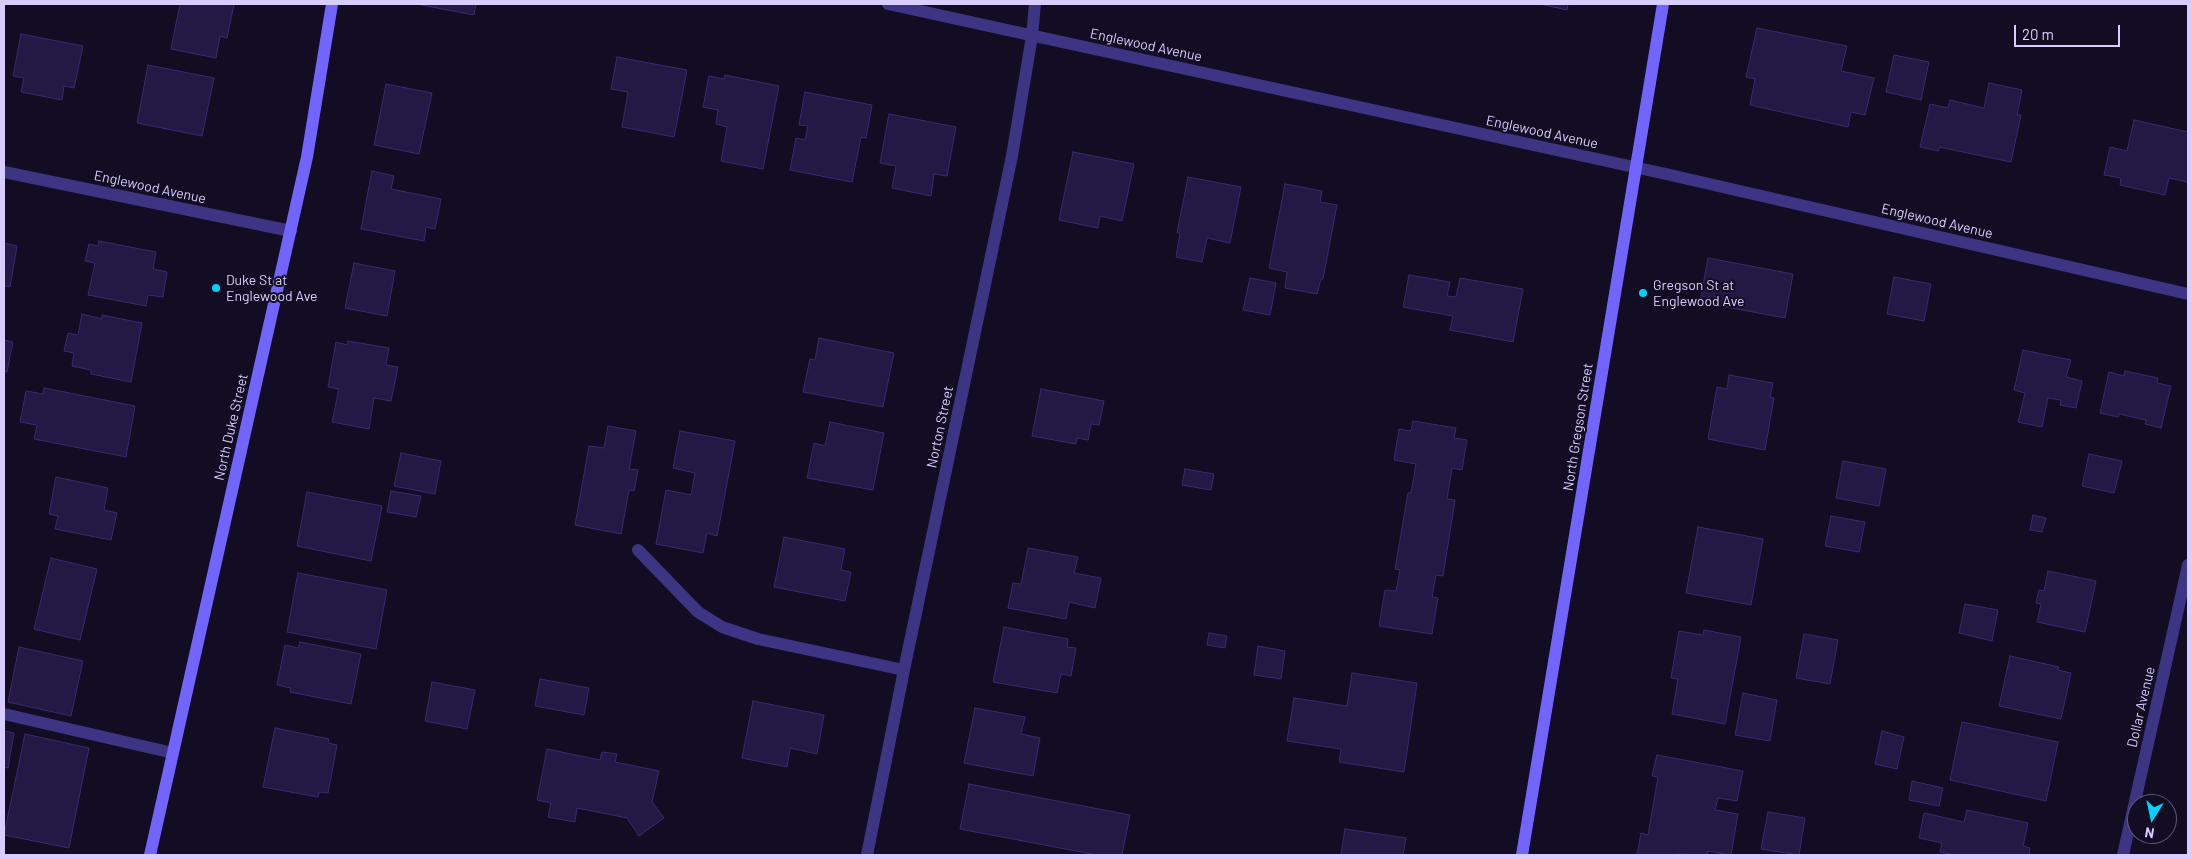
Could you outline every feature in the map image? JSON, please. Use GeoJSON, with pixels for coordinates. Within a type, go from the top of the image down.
{"type":"FeatureCollection","features":[{"type":"Feature","properties":{"kind":"main road","name":"North Duke Street"},"geometry":{"type":"LineString","coordinates":[[150,855],[291,232],[307,157],[332,4]]}},
{"type":"Feature","properties":{"kind":"main road","name":"North Gregson Street"},"geometry":{"type":"LineString","coordinates":[[1522,855],[1662,4]]}},
{"type":"Feature","properties":{"kind":"street","name":"Englewood Avenue"},"geometry":{"type":"LineString","coordinates":[[888,4],[1635,167],[2188,294]]}},
{"type":"Feature","properties":{"kind":"street","name":"Norton Street"},"geometry":{"type":"LineString","coordinates":[[868,855],[904,670],[1012,156],[1032,36],[1035,4]]}},
{"type":"Feature","properties":{"kind":"street","name":"Englewood Avenue"},"geometry":{"type":"LineString","coordinates":[[4,172],[291,232]]}},
{"type":"Feature","properties":{"kind":"street"},"geometry":{"type":"LineString","coordinates":[[638,550],[698,612],[722,627],[758,640],[904,670]]}},
{"type":"Feature","properties":{"kind":"street","name":"Dollar Avenue"},"geometry":{"type":"LineString","coordinates":[[2123,855],[2188,565]]}},
{"type":"Feature","properties":{"kind":"street"},"geometry":{"type":"LineString","coordinates":[[4,714],[173,753]]}},
{"type":"Feature","properties":{"kind":"building"},"geometry":{"type":"Polygon","coordinates":[[[180,4],[234,4],[227,38],[220,36],[216,58],[171,49],[180,4]]]}},
{"type":"Feature","properties":{"kind":"building"},"geometry":{"type":"Polygon","coordinates":[[[416,4],[476,4],[474,15],[416,4]]]}},
{"type":"Feature","properties":{"kind":"building"},"geometry":{"type":"Polygon","coordinates":[[[1540,4],[1568,4],[1567,10],[1540,4]]]}},
{"type":"Feature","properties":{"kind":"building"},"geometry":{"type":"Polygon","coordinates":[[[1757,28],[1847,46],[1841,71],[1874,78],[1865,115],[1851,112],[1848,127],[1750,105],[1755,79],[1746,77],[1757,28]]]}},
{"type":"Feature","properties":{"kind":"building"},"geometry":{"type":"Polygon","coordinates":[[[21,34],[83,46],[74,88],[64,86],[62,100],[21,92],[24,78],[13,76],[21,34]]]}},
{"type":"Feature","properties":{"kind":"building"},"geometry":{"type":"Polygon","coordinates":[[[1894,55],[1929,62],[1921,100],[1886,92],[1894,55]]]}},
{"type":"Feature","properties":{"kind":"building"},"geometry":{"type":"Polygon","coordinates":[[[617,57],[687,70],[674,137],[622,127],[628,92],[611,89],[617,57]]]}},
{"type":"Feature","properties":{"kind":"building"},"geometry":{"type":"Polygon","coordinates":[[[148,65],[214,78],[202,136],[137,123],[148,65]]]}},
{"type":"Feature","properties":{"kind":"building"},"geometry":{"type":"Polygon","coordinates":[[[725,75],[779,86],[763,169],[721,161],[727,127],[716,124],[718,110],[703,107],[709,76],[724,79],[725,75]]]}},
{"type":"Feature","properties":{"kind":"building"},"geometry":{"type":"Polygon","coordinates":[[[1989,83],[2022,90],[2017,115],[2021,115],[2011,162],[1939,147],[1939,151],[1920,147],[1930,104],[1948,108],[1950,100],[1984,108],[1989,83]]]}},
{"type":"Feature","properties":{"kind":"building"},"geometry":{"type":"Polygon","coordinates":[[[386,84],[432,93],[419,154],[374,145],[386,84]]]}},
{"type":"Feature","properties":{"kind":"building"},"geometry":{"type":"Polygon","coordinates":[[[805,92],[872,105],[866,138],[861,137],[852,182],[790,170],[796,138],[805,140],[808,126],[799,125],[805,92]]]}},
{"type":"Feature","properties":{"kind":"building"},"geometry":{"type":"Polygon","coordinates":[[[889,114],[956,127],[947,176],[934,174],[931,196],[892,188],[896,166],[880,163],[889,114]]]}},
{"type":"Feature","properties":{"kind":"building"},"geometry":{"type":"Polygon","coordinates":[[[2134,120],[2188,132],[2188,182],[2169,178],[2165,195],[2120,185],[2121,178],[2104,175],[2110,147],[2127,151],[2134,120]]]}},
{"type":"Feature","properties":{"kind":"building"},"geometry":{"type":"Polygon","coordinates":[[[1073,152],[1134,164],[1122,221],[1100,216],[1098,228],[1059,220],[1073,152]]]}},
{"type":"Feature","properties":{"kind":"building"},"geometry":{"type":"Polygon","coordinates":[[[372,171],[394,176],[391,189],[441,199],[435,229],[426,227],[424,241],[361,229],[372,171]]]}},
{"type":"Feature","properties":{"kind":"building"},"geometry":{"type":"Polygon","coordinates":[[[1188,177],[1241,187],[1230,243],[1207,238],[1202,262],[1176,257],[1180,233],[1177,233],[1188,177]]]}},
{"type":"Feature","properties":{"kind":"building"},"geometry":{"type":"Polygon","coordinates":[[[1285,184],[1322,191],[1320,202],[1337,205],[1323,279],[1321,279],[1317,294],[1285,288],[1287,272],[1269,268],[1285,184]]]}},
{"type":"Feature","properties":{"kind":"building"},"geometry":{"type":"Polygon","coordinates":[[[99,241],[156,252],[153,269],[167,272],[163,297],[148,295],[146,306],[88,295],[95,263],[85,261],[89,244],[98,246],[99,241]]]}},
{"type":"Feature","properties":{"kind":"building"},"geometry":{"type":"Polygon","coordinates":[[[4,243],[17,246],[10,287],[4,286],[4,243]]]}},
{"type":"Feature","properties":{"kind":"building"},"geometry":{"type":"Polygon","coordinates":[[[1708,258],[1793,274],[1785,318],[1700,302],[1708,258]]]}},
{"type":"Feature","properties":{"kind":"building"},"geometry":{"type":"Polygon","coordinates":[[[354,263],[395,271],[387,316],[345,308],[354,263]]]}},
{"type":"Feature","properties":{"kind":"building"},"geometry":{"type":"Polygon","coordinates":[[[1409,275],[1450,282],[1447,296],[1456,297],[1460,278],[1523,289],[1513,342],[1450,330],[1453,316],[1403,307],[1409,275]]]}},
{"type":"Feature","properties":{"kind":"building"},"geometry":{"type":"Polygon","coordinates":[[[1894,277],[1931,284],[1924,321],[1887,314],[1894,277]]]}},
{"type":"Feature","properties":{"kind":"building"},"geometry":{"type":"Polygon","coordinates":[[[1250,278],[1276,283],[1270,315],[1243,310],[1250,278]]]}},
{"type":"Feature","properties":{"kind":"building"},"geometry":{"type":"Polygon","coordinates":[[[82,314],[102,319],[102,315],[142,323],[131,382],[91,374],[91,370],[72,366],[74,353],[64,351],[68,333],[78,335],[82,314]]]}},
{"type":"Feature","properties":{"kind":"building"},"geometry":{"type":"Polygon","coordinates":[[[819,338],[894,353],[883,407],[803,392],[810,359],[815,360],[819,338]]]}},
{"type":"Feature","properties":{"kind":"building"},"geometry":{"type":"Polygon","coordinates":[[[4,340],[13,342],[7,372],[4,371],[4,340]]]}},
{"type":"Feature","properties":{"kind":"building"},"geometry":{"type":"Polygon","coordinates":[[[348,341],[389,348],[386,365],[398,367],[391,401],[374,398],[369,429],[332,422],[339,389],[328,387],[336,342],[347,345],[348,341]]]}},
{"type":"Feature","properties":{"kind":"building"},"geometry":{"type":"Polygon","coordinates":[[[2023,350],[2071,360],[2066,377],[2082,381],[2076,408],[2060,405],[2061,400],[2048,398],[2042,427],[2018,422],[2025,393],[2014,390],[2023,350]]]}},
{"type":"Feature","properties":{"kind":"building"},"geometry":{"type":"Polygon","coordinates":[[[2125,371],[2158,378],[2157,383],[2171,386],[2161,428],[2145,424],[2146,420],[2119,414],[2118,417],[2100,413],[2109,372],[2124,376],[2125,371]]]}},
{"type":"Feature","properties":{"kind":"building"},"geometry":{"type":"Polygon","coordinates":[[[1729,375],[1773,383],[1770,397],[1774,398],[1765,450],[1708,439],[1717,387],[1727,389],[1729,375]]]}},
{"type":"Feature","properties":{"kind":"building"},"geometry":{"type":"Polygon","coordinates":[[[44,388],[135,406],[126,457],[34,439],[37,425],[20,422],[26,391],[43,394],[44,388]]]}},
{"type":"Feature","properties":{"kind":"building"},"geometry":{"type":"Polygon","coordinates":[[[1041,389],[1104,401],[1099,425],[1091,424],[1088,440],[1077,438],[1076,444],[1032,436],[1041,389]]]}},
{"type":"Feature","properties":{"kind":"building"},"geometry":{"type":"Polygon","coordinates":[[[1413,421],[1456,428],[1454,438],[1467,440],[1462,470],[1452,468],[1447,499],[1455,500],[1443,576],[1436,575],[1432,597],[1438,598],[1432,634],[1379,626],[1385,590],[1396,591],[1400,570],[1395,569],[1408,493],[1411,493],[1416,464],[1394,460],[1399,429],[1411,431],[1413,421]]]}},
{"type":"Feature","properties":{"kind":"building"},"geometry":{"type":"Polygon","coordinates":[[[830,422],[884,433],[873,490],[807,478],[814,443],[825,446],[830,422]]]}},
{"type":"Feature","properties":{"kind":"building"},"geometry":{"type":"Polygon","coordinates":[[[608,426],[636,431],[629,469],[638,470],[634,491],[629,490],[621,534],[575,525],[589,446],[604,448],[608,426]]]}},
{"type":"Feature","properties":{"kind":"building"},"geometry":{"type":"Polygon","coordinates":[[[680,431],[735,441],[717,536],[707,533],[703,553],[656,544],[666,490],[691,495],[695,473],[673,468],[680,431]]]}},
{"type":"Feature","properties":{"kind":"building"},"geometry":{"type":"Polygon","coordinates":[[[401,453],[441,461],[435,494],[394,486],[401,453]]]}},
{"type":"Feature","properties":{"kind":"building"},"geometry":{"type":"Polygon","coordinates":[[[2089,454],[2122,461],[2114,493],[2082,486],[2089,454]]]}},
{"type":"Feature","properties":{"kind":"building"},"geometry":{"type":"Polygon","coordinates":[[[1843,461],[1886,469],[1879,506],[1836,498],[1843,461]]]}},
{"type":"Feature","properties":{"kind":"building"},"geometry":{"type":"Polygon","coordinates":[[[1185,469],[1214,474],[1211,490],[1182,485],[1185,469]]]}},
{"type":"Feature","properties":{"kind":"building"},"geometry":{"type":"Polygon","coordinates":[[[56,477],[108,488],[104,510],[117,513],[111,540],[55,529],[58,516],[49,514],[56,477]]]}},
{"type":"Feature","properties":{"kind":"building"},"geometry":{"type":"Polygon","coordinates":[[[391,491],[421,496],[416,517],[387,512],[391,491]]]}},
{"type":"Feature","properties":{"kind":"building"},"geometry":{"type":"Polygon","coordinates":[[[307,492],[382,506],[371,561],[297,546],[307,492]]]}},
{"type":"Feature","properties":{"kind":"building"},"geometry":{"type":"Polygon","coordinates":[[[2033,515],[2046,518],[2042,532],[2030,530],[2033,515]]]}},
{"type":"Feature","properties":{"kind":"building"},"geometry":{"type":"Polygon","coordinates":[[[1831,516],[1865,522],[1859,552],[1825,546],[1831,516]]]}},
{"type":"Feature","properties":{"kind":"building"},"geometry":{"type":"Polygon","coordinates":[[[1698,527],[1763,539],[1751,605],[1686,593],[1698,527]]]}},
{"type":"Feature","properties":{"kind":"building"},"geometry":{"type":"Polygon","coordinates":[[[784,537],[845,549],[841,570],[851,572],[845,601],[774,587],[784,537]]]}},
{"type":"Feature","properties":{"kind":"building"},"geometry":{"type":"Polygon","coordinates":[[[1028,548],[1078,557],[1074,573],[1101,578],[1095,608],[1069,602],[1066,619],[1008,608],[1013,583],[1021,584],[1028,548]]]}},
{"type":"Feature","properties":{"kind":"building"},"geometry":{"type":"Polygon","coordinates":[[[51,558],[97,569],[80,640],[34,629],[51,558]]]}},
{"type":"Feature","properties":{"kind":"building"},"geometry":{"type":"Polygon","coordinates":[[[2048,571],[2096,581],[2085,632],[2037,622],[2041,604],[2036,603],[2039,590],[2044,591],[2048,571]]]}},
{"type":"Feature","properties":{"kind":"building"},"geometry":{"type":"Polygon","coordinates":[[[298,573],[387,590],[376,649],[287,632],[298,573]]]}},
{"type":"Feature","properties":{"kind":"building"},"geometry":{"type":"Polygon","coordinates":[[[1965,604],[1998,610],[1992,641],[1959,633],[1965,604]]]}},
{"type":"Feature","properties":{"kind":"building"},"geometry":{"type":"Polygon","coordinates":[[[1004,627],[1068,639],[1067,647],[1076,648],[1071,676],[1061,674],[1057,693],[993,682],[1004,627]]]}},
{"type":"Feature","properties":{"kind":"building"},"geometry":{"type":"Polygon","coordinates":[[[1704,630],[1741,637],[1725,724],[1672,714],[1678,679],[1671,678],[1679,631],[1703,635],[1704,630]]]}},
{"type":"Feature","properties":{"kind":"building"},"geometry":{"type":"Polygon","coordinates":[[[1209,633],[1227,636],[1225,648],[1207,645],[1209,633]]]}},
{"type":"Feature","properties":{"kind":"building"},"geometry":{"type":"Polygon","coordinates":[[[1804,634],[1838,640],[1830,684],[1796,678],[1804,634]]]}},
{"type":"Feature","properties":{"kind":"building"},"geometry":{"type":"Polygon","coordinates":[[[300,642],[361,654],[351,704],[290,692],[291,688],[277,685],[285,645],[298,648],[300,642]]]}},
{"type":"Feature","properties":{"kind":"building"},"geometry":{"type":"Polygon","coordinates":[[[1258,646],[1285,651],[1281,679],[1254,675],[1258,646]]]}},
{"type":"Feature","properties":{"kind":"building"},"geometry":{"type":"Polygon","coordinates":[[[19,647],[83,661],[71,716],[8,702],[19,647]]]}},
{"type":"Feature","properties":{"kind":"building"},"geometry":{"type":"Polygon","coordinates":[[[2010,656],[2059,667],[2058,670],[2071,673],[2061,719],[1999,706],[2010,656]]]}},
{"type":"Feature","properties":{"kind":"building"},"geometry":{"type":"Polygon","coordinates":[[[1352,673],[1417,683],[1404,772],[1339,762],[1341,749],[1287,741],[1294,698],[1347,706],[1352,673]]]}},
{"type":"Feature","properties":{"kind":"building"},"geometry":{"type":"Polygon","coordinates":[[[540,679],[589,688],[584,715],[535,706],[540,679]]]}},
{"type":"Feature","properties":{"kind":"building"},"geometry":{"type":"Polygon","coordinates":[[[432,682],[475,690],[467,729],[425,721],[432,682]]]}},
{"type":"Feature","properties":{"kind":"building"},"geometry":{"type":"Polygon","coordinates":[[[1743,693],[1777,700],[1770,741],[1735,735],[1743,693]]]}},
{"type":"Feature","properties":{"kind":"building"},"geometry":{"type":"Polygon","coordinates":[[[753,701],[824,715],[817,754],[790,748],[787,767],[742,758],[753,701]]]}},
{"type":"Feature","properties":{"kind":"building"},"geometry":{"type":"Polygon","coordinates":[[[975,708],[1025,717],[1021,734],[1040,738],[1033,776],[964,763],[975,708]]]}},
{"type":"Feature","properties":{"kind":"building"},"geometry":{"type":"Polygon","coordinates":[[[1962,722],[2058,742],[2046,801],[1950,780],[1962,722]]]}},
{"type":"Feature","properties":{"kind":"building"},"geometry":{"type":"Polygon","coordinates":[[[275,728],[329,739],[328,743],[337,745],[328,793],[319,792],[318,797],[263,787],[275,728]]]}},
{"type":"Feature","properties":{"kind":"building"},"geometry":{"type":"Polygon","coordinates":[[[4,731],[14,733],[8,768],[4,767],[4,731]]]}},
{"type":"Feature","properties":{"kind":"building"},"geometry":{"type":"Polygon","coordinates":[[[1882,731],[1904,737],[1897,769],[1875,764],[1882,731]]]}},
{"type":"Feature","properties":{"kind":"building"},"geometry":{"type":"Polygon","coordinates":[[[25,734],[89,748],[69,848],[4,835],[25,734]]]}},
{"type":"Feature","properties":{"kind":"building"},"geometry":{"type":"Polygon","coordinates":[[[547,749],[600,760],[602,752],[617,754],[615,762],[659,771],[652,802],[664,818],[639,836],[627,818],[577,808],[575,822],[548,817],[551,803],[537,800],[547,749]]]}},
{"type":"Feature","properties":{"kind":"building"},"geometry":{"type":"Polygon","coordinates":[[[1657,755],[1743,771],[1737,801],[1718,798],[1715,810],[1738,814],[1731,855],[1708,851],[1707,855],[1637,855],[1641,833],[1648,835],[1658,777],[1652,776],[1657,755]]]}},
{"type":"Feature","properties":{"kind":"building"},"geometry":{"type":"Polygon","coordinates":[[[1912,781],[1943,788],[1939,806],[1909,800],[1912,781]]]}},
{"type":"Feature","properties":{"kind":"building"},"geometry":{"type":"Polygon","coordinates":[[[969,784],[1130,815],[1122,855],[1097,855],[960,829],[969,784]]]}},
{"type":"Feature","properties":{"kind":"building"},"geometry":{"type":"Polygon","coordinates":[[[1967,810],[2028,823],[2023,846],[2030,848],[2029,855],[1955,855],[1940,852],[1942,843],[1919,838],[1924,813],[1964,822],[1967,810]]]}},
{"type":"Feature","properties":{"kind":"building"},"geometry":{"type":"Polygon","coordinates":[[[1768,812],[1805,818],[1799,855],[1761,849],[1768,812]]]}},
{"type":"Feature","properties":{"kind":"building"},"geometry":{"type":"Polygon","coordinates":[[[1345,829],[1406,838],[1403,855],[1341,855],[1345,829]]]}},
{"type":"Feature","properties":{"kind":"place","name":"Duke St at Englewood Ave"},"geometry":{"type":"Point","coordinates":[216,288]}},
{"type":"Feature","properties":{"kind":"place","name":"Gregson St at Englewood Ave"},"geometry":{"type":"Point","coordinates":[1643,293]}}]}
